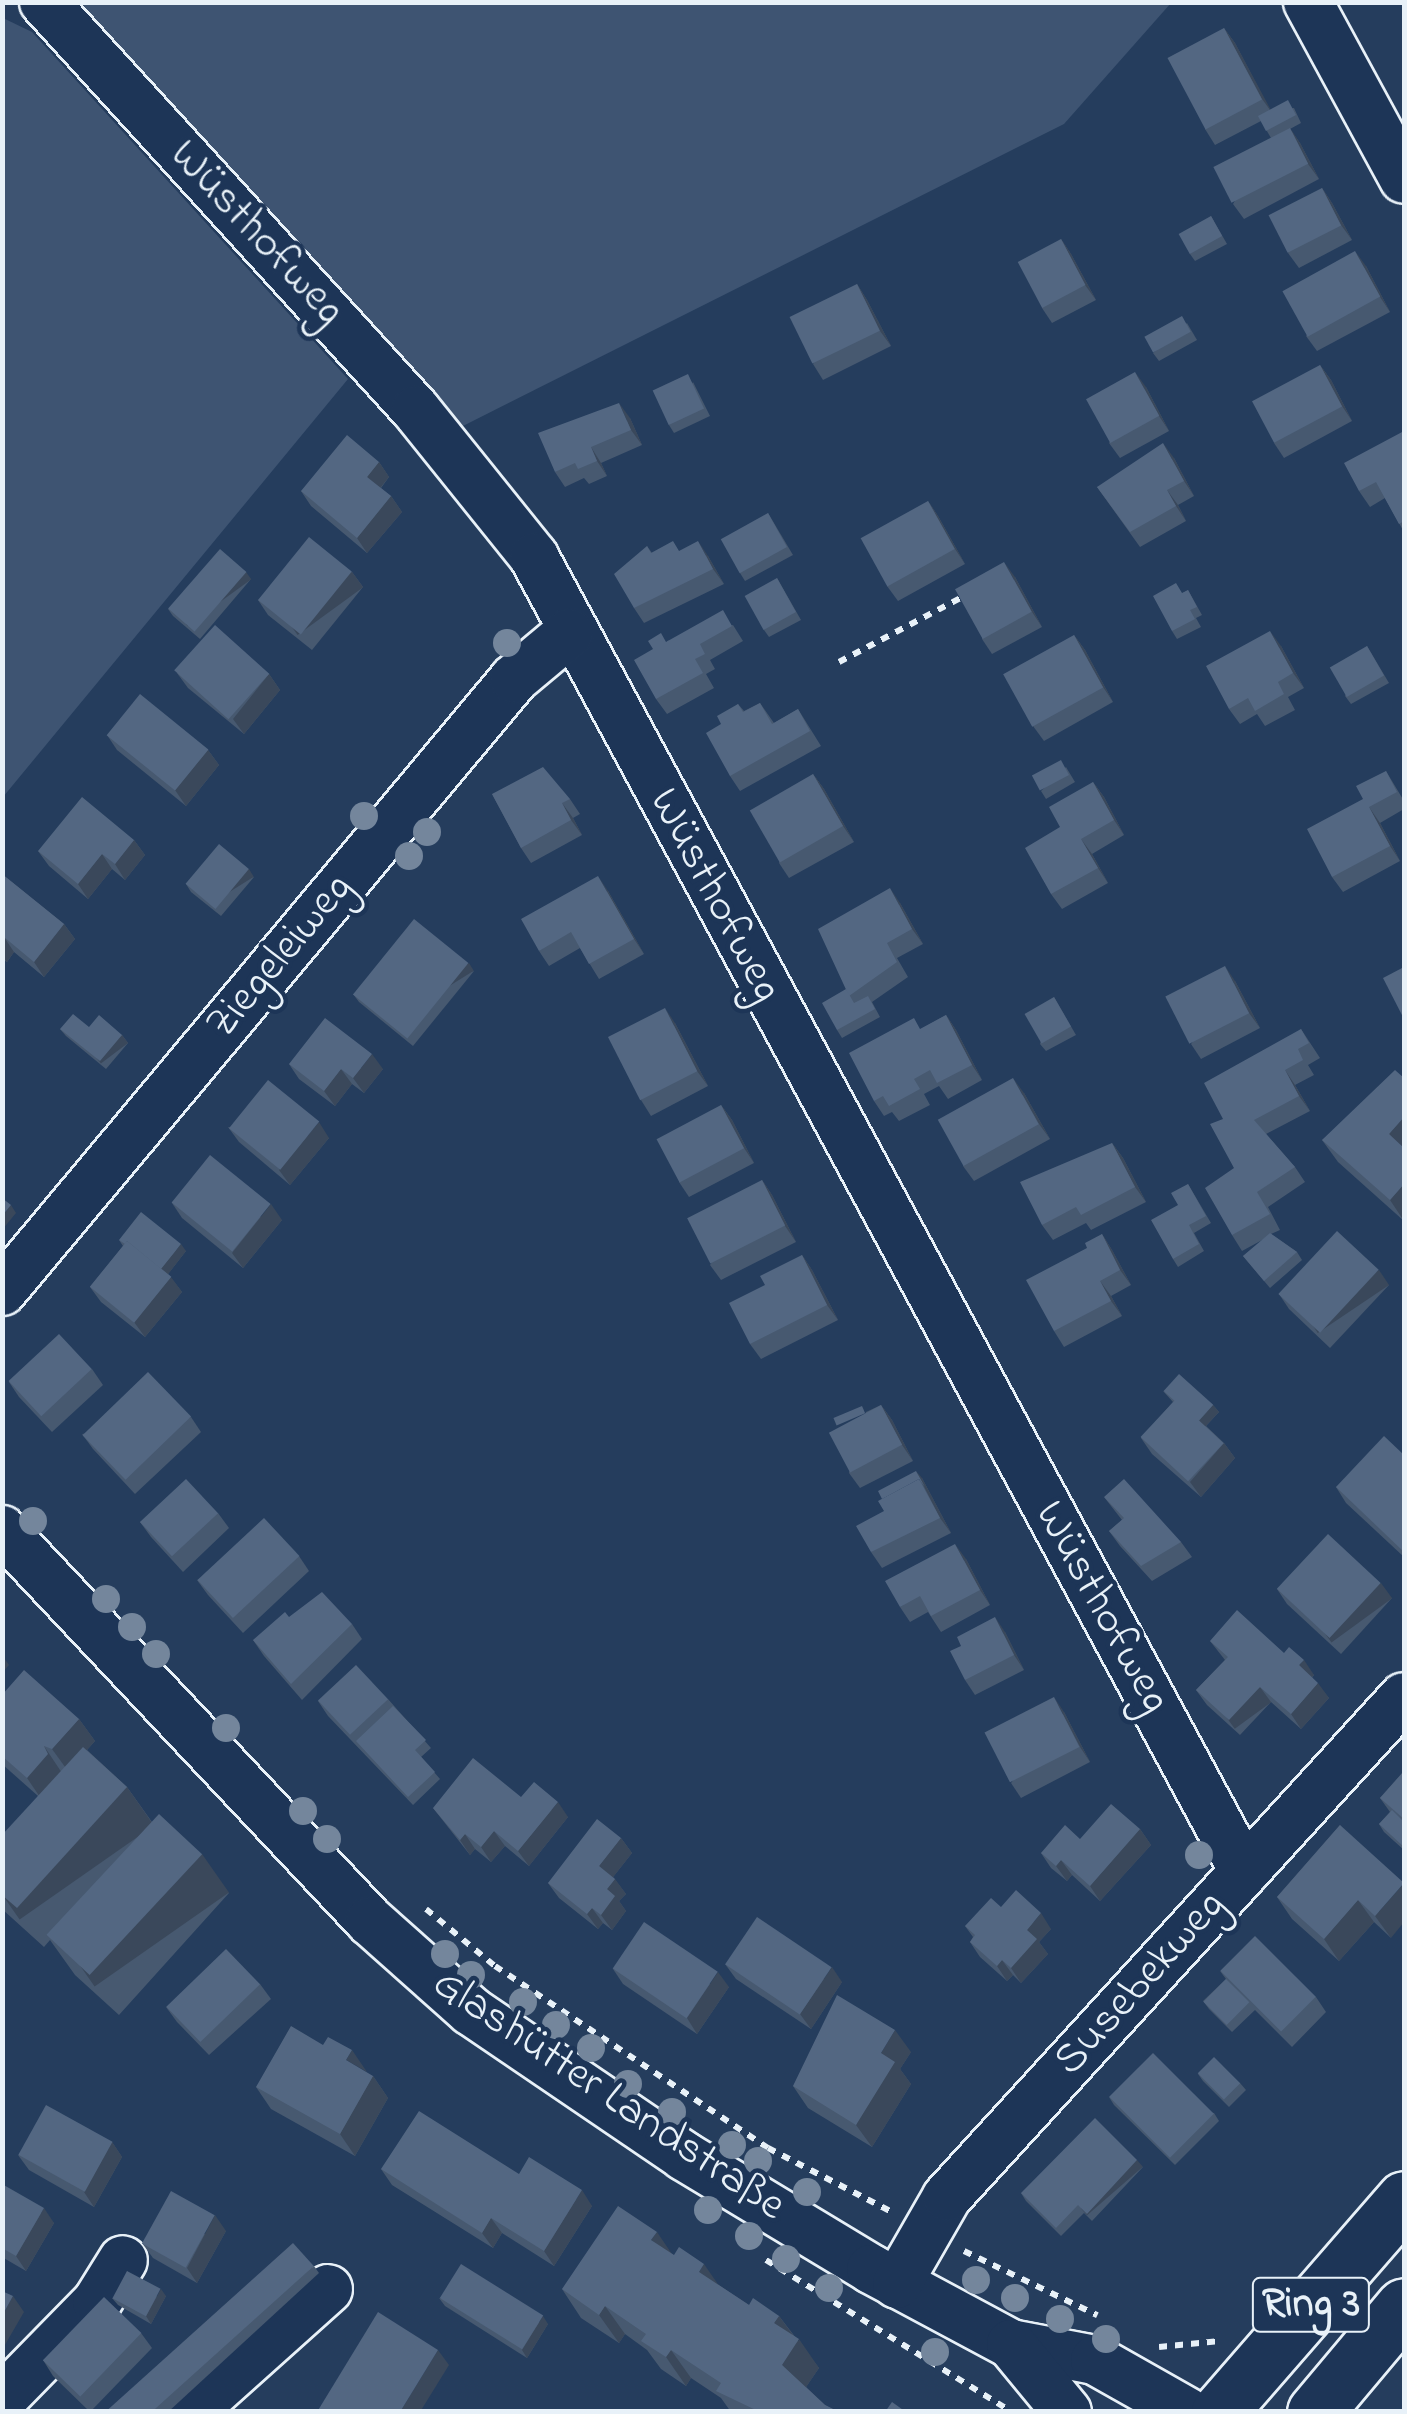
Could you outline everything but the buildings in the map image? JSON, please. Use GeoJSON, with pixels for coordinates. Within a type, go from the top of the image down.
{"type":"FeatureCollection","features":[{"type":"Feature","properties":{"kind":"main road","name":"Ring 3"},"geometry":{"type":"LineString","coordinates":[[1219,2412],[1404,2199]]}},
{"type":"Feature","properties":{"kind":"main road","name":"Ring 3"},"geometry":{"type":"LineString","coordinates":[[1315,2412],[1404,2306]]}},
{"type":"Feature","properties":{"kind":"street"},"geometry":{"type":"LineString","coordinates":[[1308,2],[1404,179]]}},
{"type":"Feature","properties":{"kind":"street","name":"Wüsthofweg"},"geometry":{"type":"LineString","coordinates":[[47,9],[416,410],[534,557],[569,633],[1244,1871]]}},
{"type":"Feature","properties":{"kind":"street","name":"Ziegeleiweg"},"geometry":{"type":"LineString","coordinates":[[2,1291],[514,679],[569,633]]}},
{"type":"Feature","properties":{"kind":"street","name":"Glashütter Landstraße"},"geometry":{"type":"LineString","coordinates":[[2,1530],[428,1976],[684,2156],[897,2284],[1010,2344],[1094,2360],[1187,2412]]}},
{"type":"Feature","properties":{"kind":"street","name":"Susebekweg"},"geometry":{"type":"LineString","coordinates":[[897,2284],[946,2197],[1404,1697]]}},
{"type":"Feature","properties":{"kind":"street"},"geometry":{"type":"LineString","coordinates":[[2,2399],[97,2302],[123,2260]]}},
{"type":"Feature","properties":{"kind":"street"},"geometry":{"type":"LineString","coordinates":[[191,2412],[328,2289]]}},
{"type":"Feature","properties":{"kind":"street","name":"Glashütter Landstraße"},"geometry":{"type":"LineString","coordinates":[[1010,2344],[1067,2412]]}},
{"type":"Feature","properties":{"kind":"path"},"geometry":{"type":"LineString","coordinates":[[840,662],[980,587]]}},
{"type":"Feature","properties":{"kind":"path"},"geometry":{"type":"LineString","coordinates":[[414,1899],[495,1966],[768,2148],[904,2218]]}},
{"type":"Feature","properties":{"kind":"path"},"geometry":{"type":"LineString","coordinates":[[948,2239],[976,2260],[1111,2321]]}},
{"type":"Feature","properties":{"kind":"path"},"geometry":{"type":"LineString","coordinates":[[762,2258],[1012,2412]]}},
{"type":"Feature","properties":{"kind":"path"},"geometry":{"type":"LineString","coordinates":[[1145,2336],[1162,2344],[1224,2340],[1233,2346]]}},
{"type":"Feature","properties":{"kind":"path"},"geometry":{"type":"LineString","coordinates":[[1152,2356],[1162,2344]]}},
{"type":"Feature","properties":{"kind":"path"},"geometry":{"type":"LineString","coordinates":[[486,2412],[496,2412]]}},
{"type":"Feature","properties":{"kind":"shaded area"},"geometry":{"type":"Polygon","coordinates":[[[77,3],[1171,3],[1064,124],[457,429],[77,3]]]}},
{"type":"Feature","properties":{"kind":"shaded area"},"geometry":{"type":"Polygon","coordinates":[[[3,18],[32,32],[348,379],[3,797],[3,18]]]}}]}
